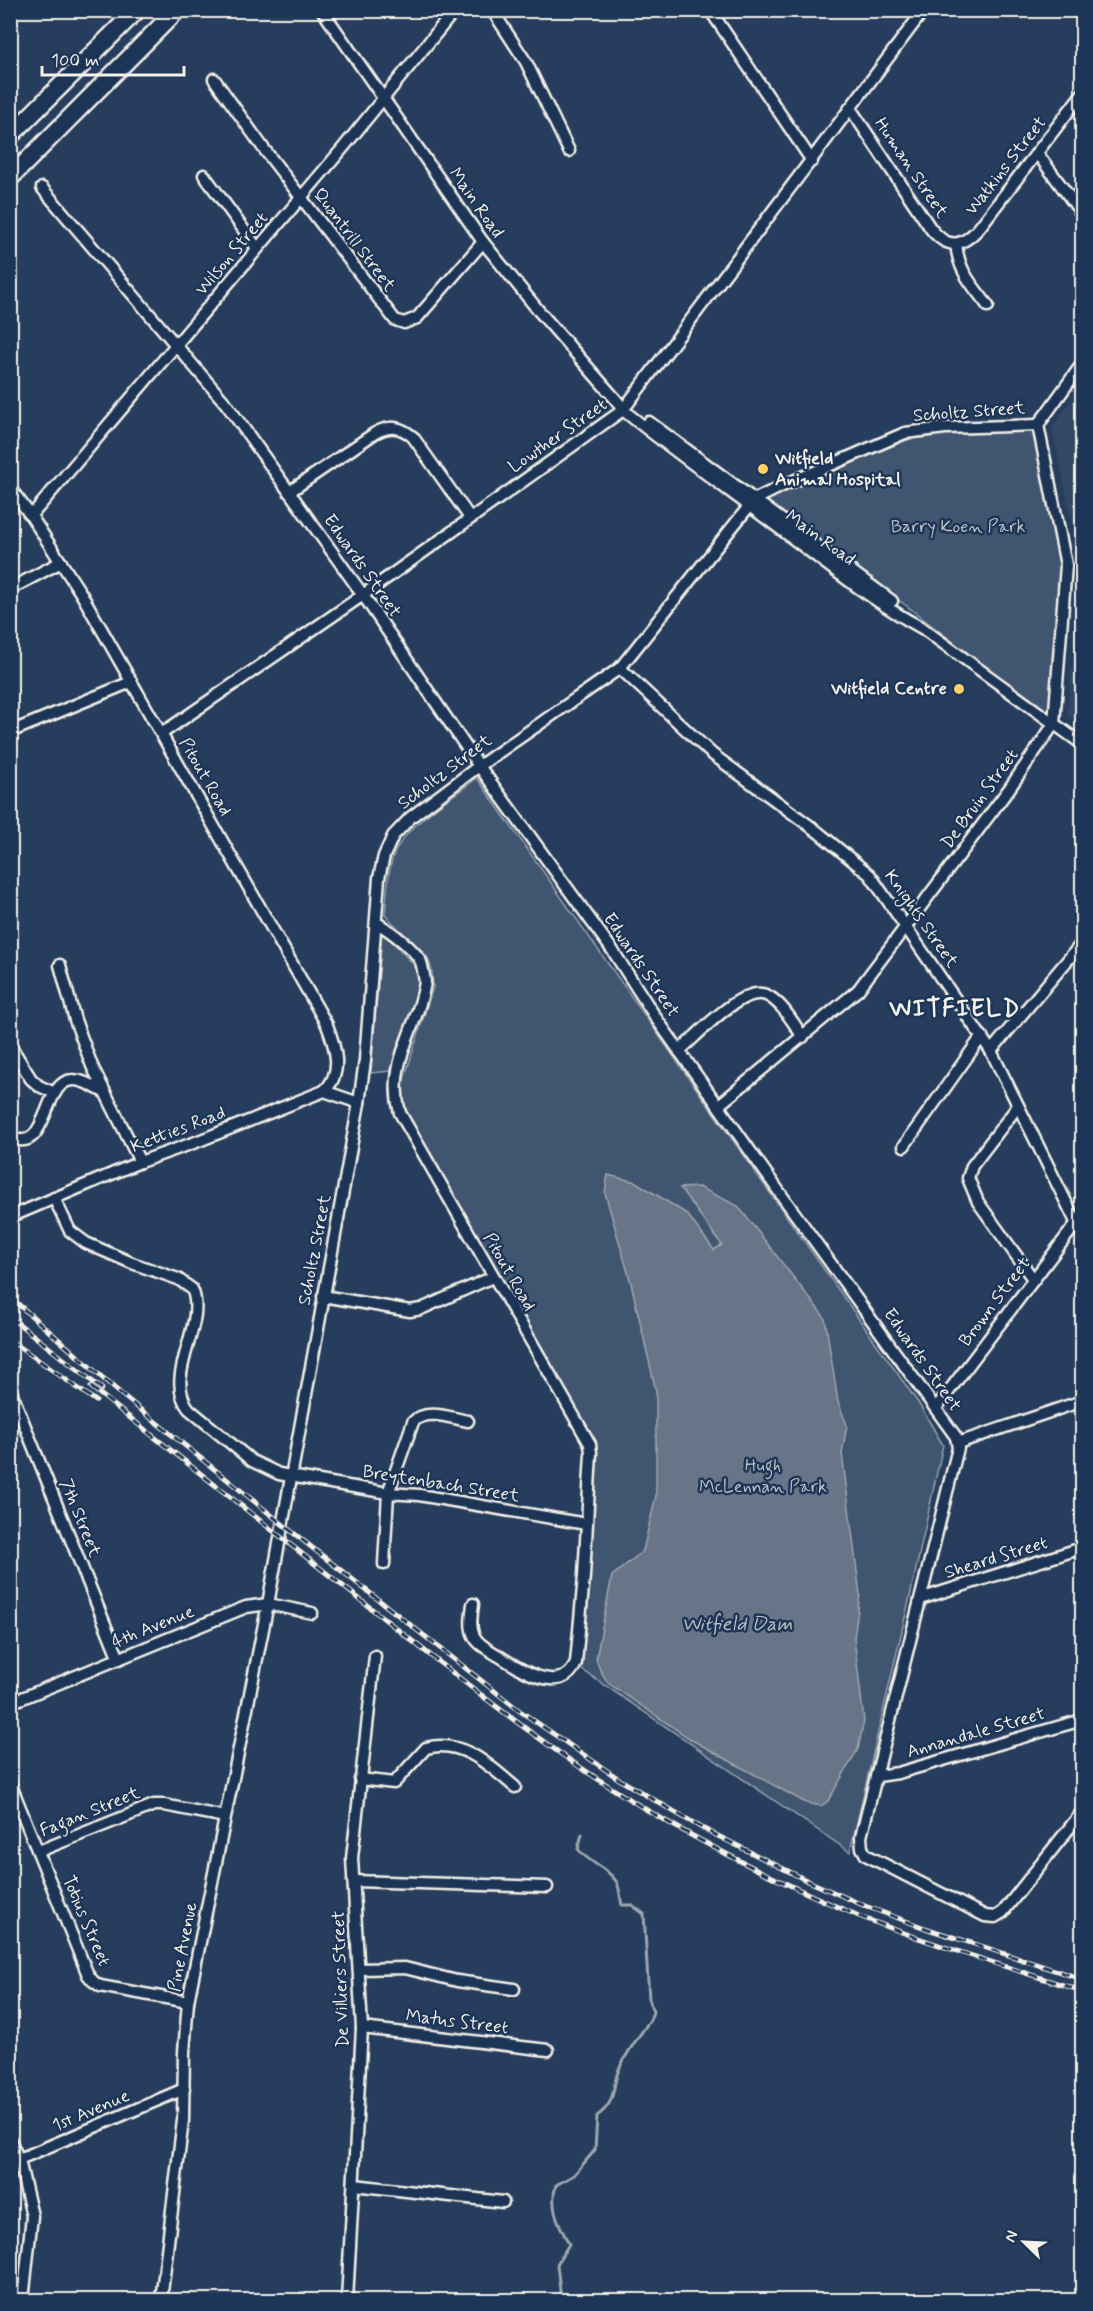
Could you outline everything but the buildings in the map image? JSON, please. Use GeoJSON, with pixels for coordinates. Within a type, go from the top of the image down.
{"type":"FeatureCollection","features":[{"type":"Feature","properties":{"kind":"highway"},"geometry":{"type":"LineString","coordinates":[[10,136],[137,10]]}},
{"type":"Feature","properties":{"kind":"highway"},"geometry":{"type":"LineString","coordinates":[[10,178],[177,10]]}},
{"type":"Feature","properties":{"kind":"street","name":"Main Road"},"geometry":{"type":"LineString","coordinates":[[322,10],[483,242],[538,310],[622,406],[752,503],[909,613],[922,628],[1083,744]]}},
{"type":"Feature","properties":{"kind":"street","name":"Wilson Street"},"geometry":{"type":"LineString","coordinates":[[31,516],[301,197],[455,10]]}},
{"type":"Feature","properties":{"kind":"street"},"geometry":{"type":"LineString","coordinates":[[492,10],[526,62],[569,151]]}},
{"type":"Feature","properties":{"kind":"street"},"geometry":{"type":"LineString","coordinates":[[710,10],[812,161]]}},
{"type":"Feature","properties":{"kind":"street","name":"Lowther Street"},"geometry":{"type":"LineString","coordinates":[[161,734],[363,595],[622,406],[812,161],[924,10]]}},
{"type":"Feature","properties":{"kind":"street","name":"Quantrill Street"},"geometry":{"type":"LineString","coordinates":[[214,80],[390,316],[400,323],[410,322],[417,318],[483,242]]}},
{"type":"Feature","properties":{"kind":"street","name":"Watkins Street"},"geometry":{"type":"LineString","coordinates":[[951,244],[968,239],[979,228],[1083,94]]}},
{"type":"Feature","properties":{"kind":"street","name":"Human Street"},"geometry":{"type":"LineString","coordinates":[[850,108],[931,229],[940,239],[951,244]]}},
{"type":"Feature","properties":{"kind":"street"},"geometry":{"type":"LineString","coordinates":[[1037,153],[1083,214]]}},
{"type":"Feature","properties":{"kind":"street"},"geometry":{"type":"LineString","coordinates":[[204,175],[257,248]]}},
{"type":"Feature","properties":{"kind":"street","name":"Edwards Street"},"geometry":{"type":"LineString","coordinates":[[42,188],[227,405],[363,595],[479,766],[613,951],[679,1051],[936,1408],[958,1443]]}},
{"type":"Feature","properties":{"kind":"street"},"geometry":{"type":"LineString","coordinates":[[951,244],[962,271],[988,306]]}},
{"type":"Feature","properties":{"kind":"street"},"geometry":{"type":"LineString","coordinates":[[1054,724],[1066,565],[1038,425],[1083,364]]}},
{"type":"Feature","properties":{"kind":"street","name":"Scholtz Street"},"geometry":{"type":"LineString","coordinates":[[267,1604],[359,1103],[365,1060],[381,868],[393,836],[411,817],[479,766],[621,668],[752,503],[782,486],[905,433],[945,428],[1038,425]]}},
{"type":"Feature","properties":{"kind":"street"},"geometry":{"type":"LineString","coordinates":[[289,492],[383,428],[394,427],[405,430],[413,437],[470,518]]}},
{"type":"Feature","properties":{"kind":"street","name":"Pitout Road"},"geometry":{"type":"LineString","coordinates":[[10,488],[61,562],[327,1025],[334,1042],[336,1065],[332,1082],[324,1091]]}},
{"type":"Feature","properties":{"kind":"street"},"geometry":{"type":"LineString","coordinates":[[10,589],[61,562]]}},
{"type":"Feature","properties":{"kind":"street","name":"Knights Street"},"geometry":{"type":"LineString","coordinates":[[621,668],[712,754],[818,832],[873,879],[991,1051],[1080,1220],[1083,1234]]}},
{"type":"Feature","properties":{"kind":"street"},"geometry":{"type":"LineString","coordinates":[[10,732],[131,682]]}},
{"type":"Feature","properties":{"kind":"street","name":"De Bruin Street"},"geometry":{"type":"LineString","coordinates":[[719,1105],[855,994],[1009,789],[1054,724]]}},
{"type":"Feature","properties":{"kind":"street","name":"Pitout Road"},"geometry":{"type":"LineString","coordinates":[[377,923],[417,956],[421,962],[425,982],[395,1076],[400,1113],[590,1444],[584,1576],[576,1663],[573,1671],[559,1678],[535,1676],[520,1670],[478,1642],[473,1636],[471,1627],[473,1604]]}},
{"type":"Feature","properties":{"kind":"street"},"geometry":{"type":"LineString","coordinates":[[991,1051],[1083,943]]}},
{"type":"Feature","properties":{"kind":"street"},"geometry":{"type":"LineString","coordinates":[[60,965],[78,1029],[104,1092],[140,1162]]}},
{"type":"Feature","properties":{"kind":"street"},"geometry":{"type":"LineString","coordinates":[[679,1051],[739,999],[758,993],[774,1001],[803,1036]]}},
{"type":"Feature","properties":{"kind":"street"},"geometry":{"type":"LineString","coordinates":[[904,1146],[982,1036]]}},
{"type":"Feature","properties":{"kind":"street"},"geometry":{"type":"LineString","coordinates":[[10,1045],[14,1055],[34,1083],[56,1093]]}},
{"type":"Feature","properties":{"kind":"street"},"geometry":{"type":"LineString","coordinates":[[10,1137],[22,1142],[30,1139],[38,1129],[63,1083],[75,1080],[104,1092]]}},
{"type":"Feature","properties":{"kind":"street"},"geometry":{"type":"LineString","coordinates":[[324,1091],[359,1103]]}},
{"type":"Feature","properties":{"kind":"street","name":"Ketties Road"},"geometry":{"type":"LineString","coordinates":[[10,1216],[140,1162],[324,1091]]}},
{"type":"Feature","properties":{"kind":"street"},"geometry":{"type":"LineString","coordinates":[[1018,1106],[972,1166],[968,1178],[978,1202],[1033,1279]]}},
{"type":"Feature","properties":{"kind":"street","name":"Breytenbach Street"},"geometry":{"type":"LineString","coordinates":[[54,1198],[70,1231],[86,1243],[132,1263],[178,1279],[192,1289],[196,1305],[180,1382],[182,1400],[189,1409],[252,1461],[291,1478],[388,1493],[419,1495],[586,1524]]}},
{"type":"Feature","properties":{"kind":"street","name":"Brown Street"},"geometry":{"type":"LineString","coordinates":[[936,1408],[1080,1220]]}},
{"type":"Feature","properties":{"kind":"street"},"geometry":{"type":"LineString","coordinates":[[323,1296],[410,1311],[421,1309],[493,1277]]}},
{"type":"Feature","properties":{"kind":"street","name":"7th Street"},"geometry":{"type":"LineString","coordinates":[[10,1389],[119,1659]]}},
{"type":"Feature","properties":{"kind":"street"},"geometry":{"type":"LineString","coordinates":[[1083,1401],[958,1443],[861,1838],[862,1848],[866,1855],[874,1860],[968,1908],[986,1916],[995,1917],[1003,1912],[1083,1812]]}},
{"type":"Feature","properties":{"kind":"street"},"geometry":{"type":"LineString","coordinates":[[384,1564],[388,1493],[407,1434],[418,1417],[429,1414],[468,1421]]}},
{"type":"Feature","properties":{"kind":"street","name":"Sheard Street"},"geometry":{"type":"LineString","coordinates":[[920,1599],[1083,1548]]}},
{"type":"Feature","properties":{"kind":"street","name":"4th Avenue"},"geometry":{"type":"LineString","coordinates":[[10,1703],[246,1607],[267,1604],[312,1613]]}},
{"type":"Feature","properties":{"kind":"street","name":"Pine Avenue"},"geometry":{"type":"LineString","coordinates":[[161,2301],[183,2120],[184,2052],[188,2002],[267,1604]]}},
{"type":"Feature","properties":{"kind":"street","name":"De Villiers Street"},"geometry":{"type":"LineString","coordinates":[[347,2301],[362,2028],[353,1881],[354,1838],[375,1656]]}},
{"type":"Feature","properties":{"kind":"street","name":"Annandale Street"},"geometry":{"type":"LineString","coordinates":[[878,1776],[914,1769],[1083,1720]]}},
{"type":"Feature","properties":{"kind":"street"},"geometry":{"type":"LineString","coordinates":[[360,1779],[388,1784],[394,1782],[426,1748],[433,1746],[472,1753],[515,1786]]}},
{"type":"Feature","properties":{"kind":"street","name":"Totius Street"},"geometry":{"type":"LineString","coordinates":[[10,1783],[88,1975],[93,1982],[110,1988],[188,2002]]}},
{"type":"Feature","properties":{"kind":"street","name":"Fagan Street"},"geometry":{"type":"LineString","coordinates":[[39,1851],[154,1805],[164,1804],[225,1817]]}},
{"type":"Feature","properties":{"kind":"street"},"geometry":{"type":"LineString","coordinates":[[353,1881],[547,1887]]}},
{"type":"Feature","properties":{"kind":"street"},"geometry":{"type":"LineString","coordinates":[[359,1969],[405,1968],[457,1981],[514,1989]]}},
{"type":"Feature","properties":{"kind":"street","name":"Matus Street"},"geometry":{"type":"LineString","coordinates":[[362,2028],[548,2050]]}},
{"type":"Feature","properties":{"kind":"street","name":"1st Avenue"},"geometry":{"type":"LineString","coordinates":[[15,2162],[184,2089]]}},
{"type":"Feature","properties":{"kind":"street"},"geometry":{"type":"LineString","coordinates":[[10,2140],[32,2216],[23,2301]]}},
{"type":"Feature","properties":{"kind":"street"},"geometry":{"type":"LineString","coordinates":[[354,2185],[503,2202]]}},
{"type":"Feature","properties":{"kind":"shaded area"},"geometry":{"type":"Polygon","coordinates":[[[1082,385],[1082,569],[1052,428],[1082,385]]]}},
{"type":"Feature","properties":{"kind":"shaded area"},"geometry":{"type":"Polygon","coordinates":[[[1082,569],[1082,726],[1067,715],[1082,569]]]}},
{"type":"Feature","properties":{"kind":"green space","name":"Barry Koen Park"},"geometry":{"type":"Polygon","coordinates":[[[1032,427],[1061,568],[1049,716],[908,607],[761,499],[914,437],[1032,427]]]}},
{"type":"Feature","properties":{"kind":"green space","name":"Hugh McLennan Park"},"geometry":{"type":"Polygon","coordinates":[[[477,778],[919,1404],[943,1445],[850,1852],[581,1669],[592,1518],[594,1446],[404,1117],[403,1083],[433,987],[428,958],[385,915],[390,869],[394,854],[409,832],[431,812],[477,778]]]}},
{"type":"Feature","properties":{"kind":"green space"},"geometry":{"type":"Polygon","coordinates":[[[382,931],[418,969],[420,984],[392,1071],[371,1073],[382,931]]]}},
{"type":"Feature","properties":{"kind":"water","name":"Witfield Dam"},"geometry":{"type":"Polygon","coordinates":[[[608,1175],[636,1182],[687,1214],[714,1250],[722,1245],[680,1188],[699,1187],[738,1206],[825,1318],[838,1402],[847,1425],[842,1453],[860,1595],[854,1638],[864,1721],[858,1749],[828,1801],[821,1806],[806,1803],[692,1740],[608,1683],[596,1659],[612,1576],[643,1551],[656,1496],[656,1391],[631,1283],[605,1193],[608,1175]]]}},
{"type":"Feature","properties":{"kind":"waterway"},"geometry":{"type":"LineString","coordinates":[[561,2300],[557,2264],[569,2244],[554,2209],[556,2185],[574,2175],[595,2150],[597,2116],[608,2105],[621,2065],[653,2012],[649,1999],[644,1914],[632,1905],[622,1905],[616,1881],[578,1849],[582,1834]]}},
{"type":"Feature","properties":{"kind":"railway"},"geometry":{"type":"LineString","coordinates":[[10,1297],[121,1394],[296,1535],[520,1711],[622,1781],[702,1828],[808,1881],[865,1906],[1082,1979]]}},
{"type":"Feature","properties":{"kind":"railway"},"geometry":{"type":"LineString","coordinates":[[10,1317],[102,1389]]}},
{"type":"Feature","properties":{"kind":"railway"},"geometry":{"type":"LineString","coordinates":[[10,1340],[96,1401]]}},
{"type":"Feature","properties":{"kind":"railway"},"geometry":{"type":"LineString","coordinates":[[91,1387],[485,1698],[554,1749],[627,1798],[736,1859],[859,1916],[942,1946],[1082,1991]]}},
{"type":"Feature","properties":{"kind":"place","name":"Witfield Animal Hospital"},"geometry":{"type":"Point","coordinates":[763,469]}},
{"type":"Feature","properties":{"kind":"place","name":"Witfield Centre"},"geometry":{"type":"Point","coordinates":[959,689]}},
{"type":"Feature","properties":{"kind":"district","name":"WITFIELD"},"geometry":{"type":"Point","coordinates":[955,1009]}}]}
